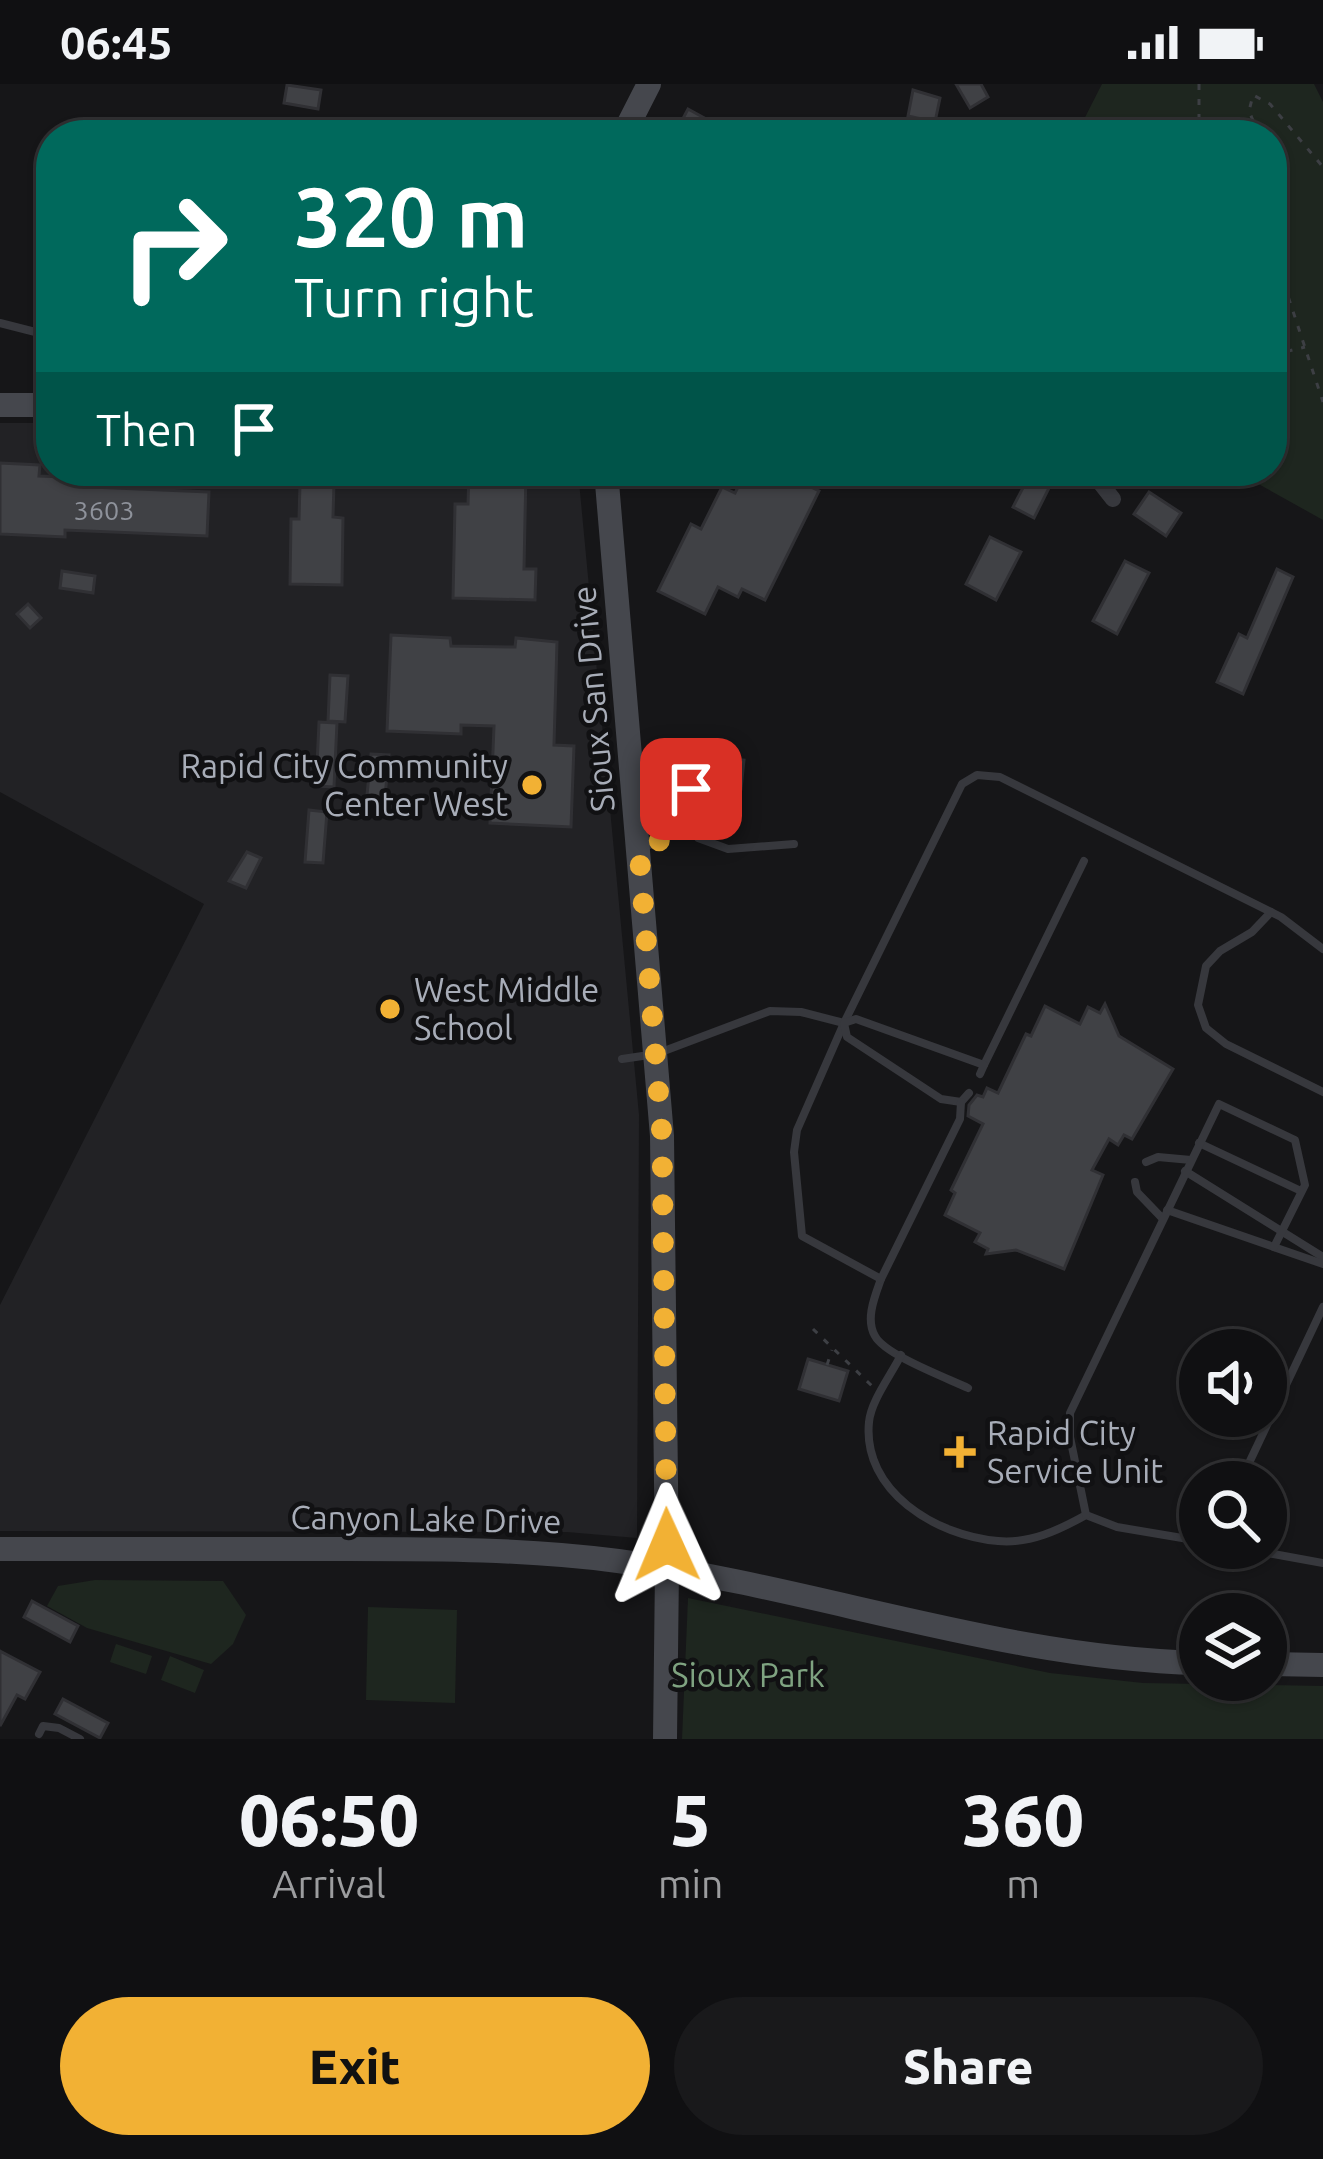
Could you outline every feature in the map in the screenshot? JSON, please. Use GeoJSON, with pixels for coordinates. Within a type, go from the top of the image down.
{"type":"FeatureCollection","features":[{"type":"Feature","properties":{"kind":"street"},"geometry":{"type":"LineString","coordinates":[[631,120],[649,84]]}},
{"type":"Feature","properties":{"kind":"street"},"geometry":{"type":"LineString","coordinates":[[0,406],[36,405]]}},
{"type":"Feature","properties":{"kind":"street","name":"Sioux San Drive"},"geometry":{"type":"LineString","coordinates":[[607,486],[664,1185],[665,1739]]}},
{"type":"Feature","properties":{"kind":"street"},"geometry":{"type":"LineString","coordinates":[[1103,486],[1113,499]]}},
{"type":"Feature","properties":{"kind":"street","name":"Canyon Lake Drive"},"geometry":{"type":"LineString","coordinates":[[0,1549],[475,1550],[590,1557],[668,1569],[1023,1647],[1100,1658],[1179,1662]]}},
{"type":"Feature","properties":{"kind":"street"},"geometry":{"type":"LineString","coordinates":[[1287,1664],[1323,1665]]}},
{"type":"Feature","properties":{"kind":"lane"},"geometry":{"type":"LineString","coordinates":[[0,323],[36,332]]}},
{"type":"Feature","properties":{"kind":"lane"},"geometry":{"type":"LineString","coordinates":[[631,758],[667,768],[691,789],[688,819],[698,838],[728,849],[794,844]]}},
{"type":"Feature","properties":{"kind":"lane"},"geometry":{"type":"LineString","coordinates":[[881,1279],[802,1236],[796,1195],[797,1130],[844,1023],[962,784],[976,775],[1000,777],[1271,912],[1323,949]]}},
{"type":"Feature","properties":{"kind":"lane"},"geometry":{"type":"LineString","coordinates":[[639,850],[670,836],[688,819]]}},
{"type":"Feature","properties":{"kind":"lane"},"geometry":{"type":"LineString","coordinates":[[622,1059],[656,1054],[770,1011],[801,1012],[844,1023],[856,1019],[982,1070],[1084,861]]}},
{"type":"Feature","properties":{"kind":"lane"},"geometry":{"type":"LineString","coordinates":[[1271,912],[1207,966],[1198,1005],[1206,1028],[1226,1044],[1323,1092]]}},
{"type":"Feature","properties":{"kind":"lane"},"geometry":{"type":"LineString","coordinates":[[844,1023],[847,1037],[871,1054],[941,1099],[961,1102]]}},
{"type":"Feature","properties":{"kind":"lane"},"geometry":{"type":"LineString","coordinates":[[968,1388],[901,1355],[875,1336],[871,1319],[881,1279],[960,1119],[961,1102],[969,1094]]}},
{"type":"Feature","properties":{"kind":"lane"},"geometry":{"type":"LineString","coordinates":[[1086,1515],[1070,1437],[1070,1413],[1219,1104],[1295,1140],[1304,1184],[1274,1247]]}},
{"type":"Feature","properties":{"kind":"lane"},"geometry":{"type":"LineString","coordinates":[[1199,1143],[1301,1191]]}},
{"type":"Feature","properties":{"kind":"lane"},"geometry":{"type":"LineString","coordinates":[[1145,1162],[1158,1157],[1191,1160]]}},
{"type":"Feature","properties":{"kind":"lane"},"geometry":{"type":"LineString","coordinates":[[1185,1171],[1323,1260]]}},
{"type":"Feature","properties":{"kind":"lane"},"geometry":{"type":"LineString","coordinates":[[1135,1182],[1137,1192],[1164,1214],[1323,1260]]}},
{"type":"Feature","properties":{"kind":"lane"},"geometry":{"type":"LineString","coordinates":[[1250,1461],[1323,1307]]}},
{"type":"Feature","properties":{"kind":"lane"},"geometry":{"type":"LineString","coordinates":[[901,1355],[869,1417],[869,1456],[898,1498],[923,1515],[958,1534],[1001,1542],[1050,1534],[1086,1515],[1117,1527],[1179,1537]]}},
{"type":"Feature","properties":{"kind":"lane"},"geometry":{"type":"LineString","coordinates":[[1287,1556],[1323,1562]]}},
{"type":"Feature","properties":{"kind":"lane"},"geometry":{"type":"LineString","coordinates":[[39,1734],[43,1726],[80,1739]]}},
{"type":"Feature","properties":{"kind":"path"},"geometry":{"type":"LineString","coordinates":[[1199,84],[1199,120]]}},
{"type":"Feature","properties":{"kind":"path"},"geometry":{"type":"LineString","coordinates":[[1253,120],[1249,111],[1253,95],[1264,98],[1283,120]]}},
{"type":"Feature","properties":{"kind":"path"},"geometry":{"type":"LineString","coordinates":[[1287,125],[1323,167]]}},
{"type":"Feature","properties":{"kind":"path"},"geometry":{"type":"LineString","coordinates":[[1287,293],[1323,402]]}},
{"type":"Feature","properties":{"kind":"path"},"geometry":{"type":"LineString","coordinates":[[1287,352],[1306,347]]}},
{"type":"Feature","properties":{"kind":"path"},"geometry":{"type":"LineString","coordinates":[[813,1329],[872,1386],[877,1402]]}},
{"type":"Feature","properties":{"kind":"path"},"geometry":{"type":"LineString","coordinates":[[827,1365],[832,1348]]}},
{"type":"Feature","properties":{"kind":"shaded area","name":"West Middle School"},"geometry":{"type":"Polygon","coordinates":[[[0,423],[36,423],[36,486],[579,486],[639,1115],[637,1538],[567,1532],[0,1531],[0,1305],[204,904],[0,792],[0,423]]]}},
{"type":"Feature","properties":{"kind":"green space"},"geometry":{"type":"Polygon","coordinates":[[[1102,84],[1314,84],[1323,102],[1323,520],[1262,486],[1287,486],[1287,120],[1084,120],[1102,84]]]}},
{"type":"Feature","properties":{"kind":"green space"},"geometry":{"type":"Polygon","coordinates":[[[95,1580],[223,1581],[246,1615],[233,1644],[211,1664],[87,1628],[47,1606],[58,1586],[95,1580]]]}},
{"type":"Feature","properties":{"kind":"green space","name":"Sioux Park"},"geometry":{"type":"Polygon","coordinates":[[[688,1598],[1050,1673],[1179,1684],[1179,1701],[1287,1701],[1287,1685],[1323,1686],[1323,1739],[682,1739],[688,1598]]]}},
{"type":"Feature","properties":{"kind":"green space"},"geometry":{"type":"Polygon","coordinates":[[[368,1607],[457,1610],[455,1703],[366,1700],[368,1607]]]}},
{"type":"Feature","properties":{"kind":"green space"},"geometry":{"type":"Polygon","coordinates":[[[116,1644],[152,1656],[146,1674],[110,1662],[116,1644]]]}},
{"type":"Feature","properties":{"kind":"green space"},"geometry":{"type":"Polygon","coordinates":[[[170,1656],[204,1670],[195,1693],[161,1680],[170,1656]]]}},
{"type":"Feature","properties":{"kind":"building"},"geometry":{"type":"Polygon","coordinates":[[[956,84],[981,84],[988,97],[970,108],[956,84]]]}},
{"type":"Feature","properties":{"kind":"building"},"geometry":{"type":"Polygon","coordinates":[[[287,85],[321,90],[318,109],[284,103],[287,85]]]}},
{"type":"Feature","properties":{"kind":"building"},"geometry":{"type":"Polygon","coordinates":[[[913,90],[940,98],[935,120],[908,116],[913,90]]]}},
{"type":"Feature","properties":{"kind":"building"},"geometry":{"type":"Polygon","coordinates":[[[688,109],[708,120],[682,120],[688,109]]]}},
{"type":"Feature","properties":{"kind":"building"},"geometry":{"type":"Polygon","coordinates":[[[0,463],[36,465],[36,486],[209,492],[207,536],[65,530],[65,537],[0,534],[0,463]]]}},
{"type":"Feature","properties":{"kind":"building"},"geometry":{"type":"Polygon","coordinates":[[[300,486],[334,486],[333,517],[343,518],[342,585],[290,584],[291,519],[299,519],[300,486]]]}},
{"type":"Feature","properties":{"kind":"building"},"geometry":{"type":"Polygon","coordinates":[[[469,486],[526,486],[524,569],[536,569],[535,600],[453,598],[455,504],[468,504],[469,486]]]}},
{"type":"Feature","properties":{"kind":"building"},"geometry":{"type":"Polygon","coordinates":[[[738,486],[809,486],[819,491],[765,600],[742,589],[738,597],[718,587],[705,614],[658,591],[691,524],[701,529],[722,487],[735,493],[738,486]]]}},
{"type":"Feature","properties":{"kind":"building"},"geometry":{"type":"Polygon","coordinates":[[[1024,486],[1050,486],[1034,518],[1013,507],[1024,486]]]}},
{"type":"Feature","properties":{"kind":"building"},"geometry":{"type":"Polygon","coordinates":[[[1149,492],[1181,513],[1166,536],[1134,514],[1149,492]]]}},
{"type":"Feature","properties":{"kind":"building"},"geometry":{"type":"Polygon","coordinates":[[[990,537],[1021,552],[996,600],[966,584],[990,537]]]}},
{"type":"Feature","properties":{"kind":"building"},"geometry":{"type":"Polygon","coordinates":[[[1125,561],[1149,573],[1117,634],[1093,621],[1125,561]]]}},
{"type":"Feature","properties":{"kind":"building"},"geometry":{"type":"Polygon","coordinates":[[[1277,569],[1293,577],[1243,694],[1217,682],[1239,634],[1247,638],[1277,569]]]}},
{"type":"Feature","properties":{"kind":"building"},"geometry":{"type":"Polygon","coordinates":[[[62,571],[95,576],[93,593],[60,588],[62,571]]]}},
{"type":"Feature","properties":{"kind":"building"},"geometry":{"type":"Polygon","coordinates":[[[28,604],[41,618],[30,628],[17,614],[28,604]]]}},
{"type":"Feature","properties":{"kind":"building"},"geometry":{"type":"Polygon","coordinates":[[[391,635],[450,638],[451,646],[515,647],[516,638],[557,642],[554,745],[574,746],[571,827],[490,823],[494,726],[461,725],[461,734],[387,731],[391,635]]]}},
{"type":"Feature","properties":{"kind":"building"},"geometry":{"type":"Polygon","coordinates":[[[330,675],[348,676],[345,722],[328,721],[330,675]]]}},
{"type":"Feature","properties":{"kind":"building"},"geometry":{"type":"Polygon","coordinates":[[[319,722],[337,723],[334,787],[316,786],[319,722]]]}},
{"type":"Feature","properties":{"kind":"building"},"geometry":{"type":"Polygon","coordinates":[[[371,754],[389,755],[384,807],[366,805],[371,754]]]}},
{"type":"Feature","properties":{"kind":"building"},"geometry":{"type":"Polygon","coordinates":[[[710,757],[744,760],[741,789],[707,787],[710,757]]]}},
{"type":"Feature","properties":{"kind":"building"},"geometry":{"type":"Polygon","coordinates":[[[309,810],[327,812],[323,863],[305,862],[309,810]]]}},
{"type":"Feature","properties":{"kind":"building"},"geometry":{"type":"Polygon","coordinates":[[[247,852],[261,858],[246,888],[229,881],[247,852]]]}},
{"type":"Feature","properties":{"kind":"building"},"geometry":{"type":"Polygon","coordinates":[[[1105,1004],[1119,1036],[1173,1069],[1132,1139],[1124,1135],[1118,1145],[1109,1139],[1092,1170],[1103,1175],[1064,1269],[1016,1250],[986,1254],[988,1249],[975,1242],[980,1233],[945,1215],[955,1193],[951,1190],[983,1124],[968,1116],[969,1105],[977,1095],[983,1097],[987,1088],[998,1093],[1045,1006],[1080,1024],[1088,1007],[1100,1013],[1105,1004]]]}},
{"type":"Feature","properties":{"kind":"building"},"geometry":{"type":"Polygon","coordinates":[[[808,1359],[848,1371],[839,1401],[799,1389],[808,1359]]]}},
{"type":"Feature","properties":{"kind":"building"},"geometry":{"type":"Polygon","coordinates":[[[32,1601],[78,1626],[70,1642],[24,1617],[32,1601]]]}},
{"type":"Feature","properties":{"kind":"building"},"geometry":{"type":"Polygon","coordinates":[[[0,1651],[40,1672],[25,1699],[17,1695],[0,1726],[0,1651]]]}},
{"type":"Feature","properties":{"kind":"building"},"geometry":{"type":"Polygon","coordinates":[[[63,1699],[108,1723],[100,1738],[55,1714],[63,1699]]]}},
{"type":"Feature","properties":{"kind":"place","name":"Rapid City Community Center West"},"geometry":{"type":"Point","coordinates":[532,785]}},
{"type":"Feature","properties":{"kind":"place","name":"West Middle School"},"geometry":{"type":"Point","coordinates":[390,1009]}},
{"type":"Feature","properties":{"kind":"place","name":"Rapid City Service Unit"},"geometry":{"type":"Point","coordinates":[960,1452]}},
{"type":"Feature","properties":{"kind":"route"},"geometry":{"type":"LineString","coordinates":[[667,1545],[662,1136],[639,850],[670,836],[688,819],[691,789]]}}]}
